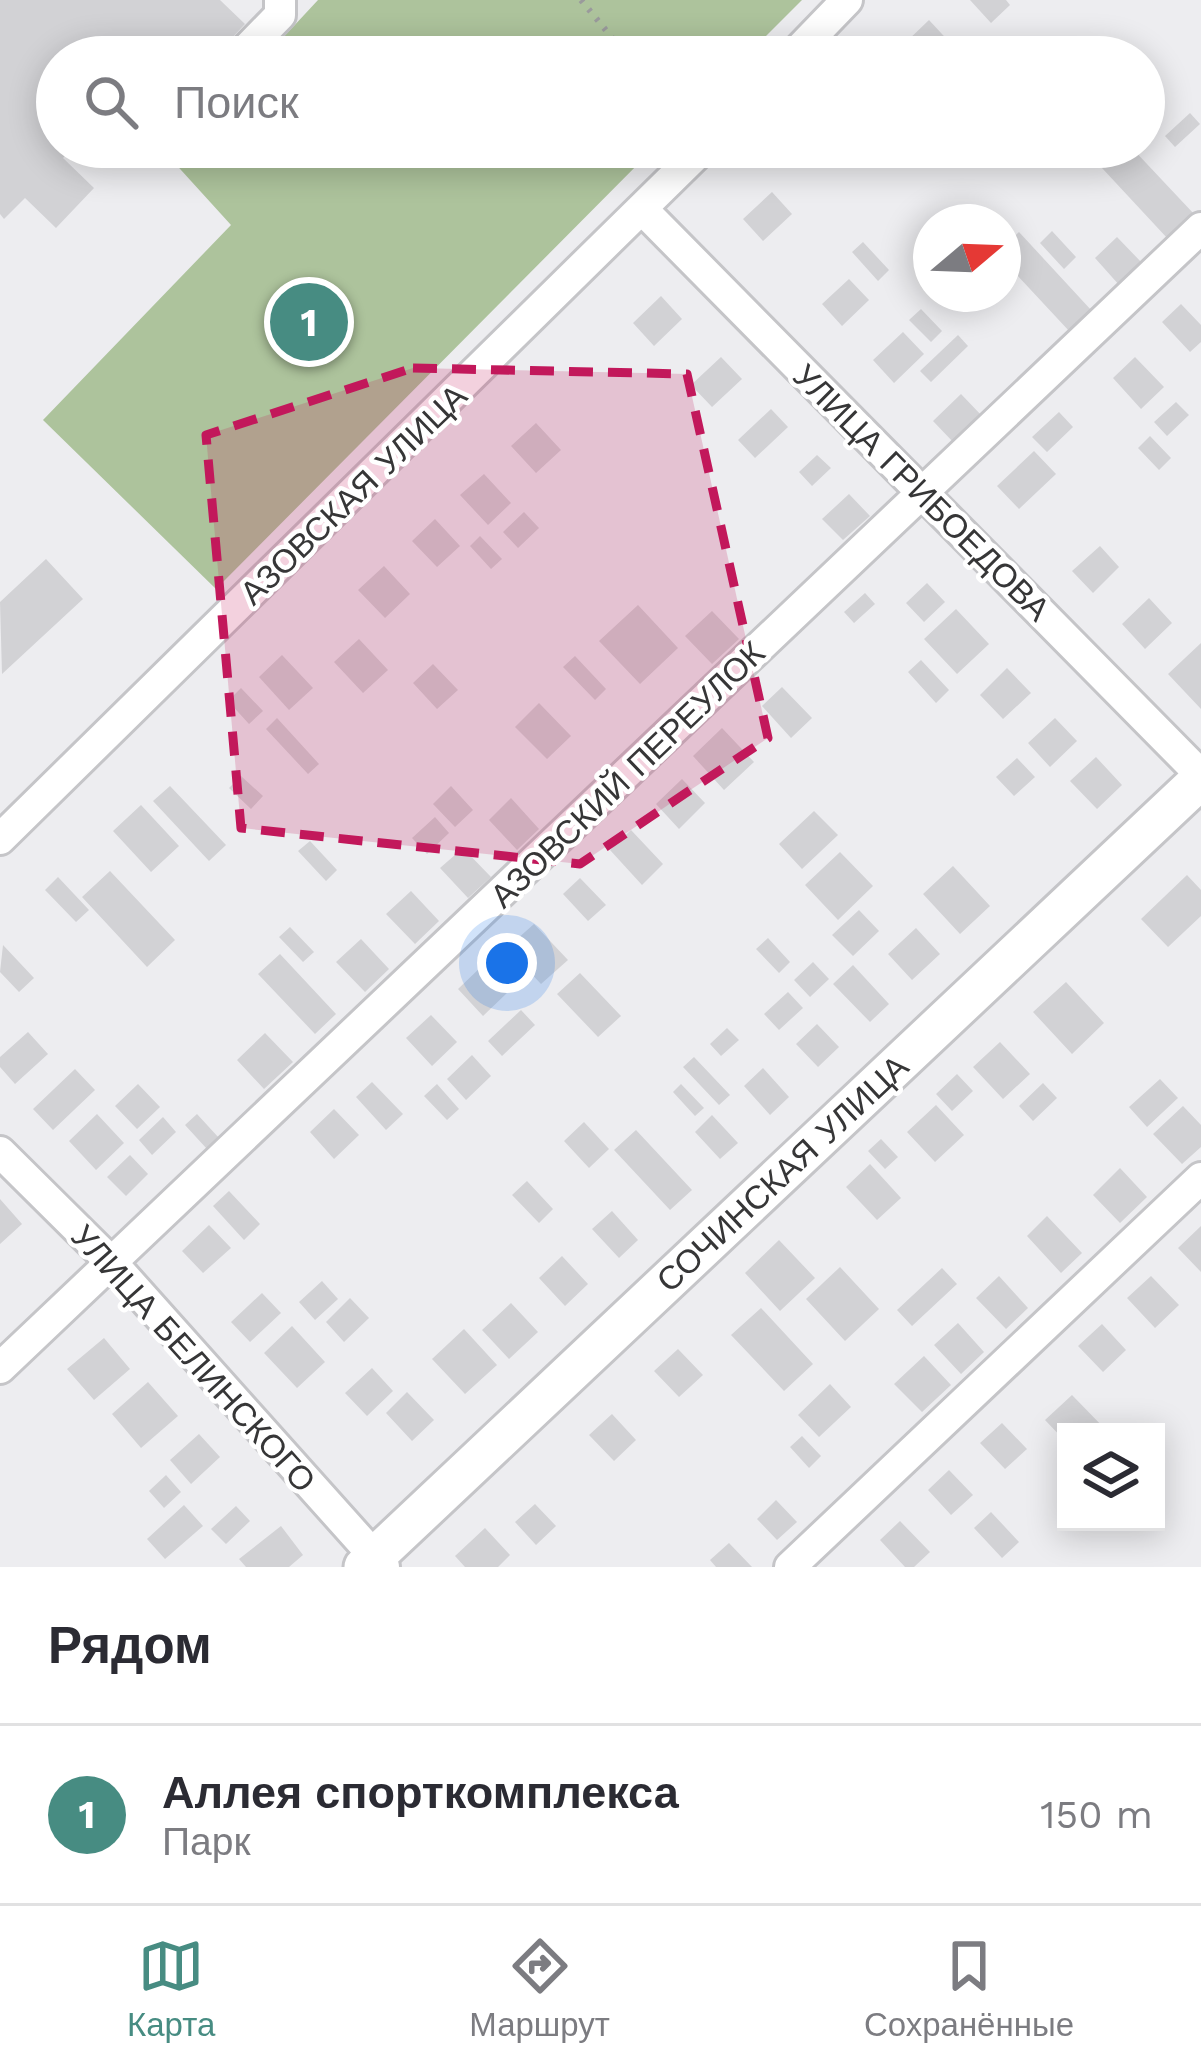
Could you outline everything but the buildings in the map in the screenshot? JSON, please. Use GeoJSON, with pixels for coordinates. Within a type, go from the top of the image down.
{"type":"FeatureCollection","features":[{"type":"Feature","properties":{"kind":"main road","name":"СОЧИНСКАЯ УЛИЦА"},"geometry":{"type":"LineString","coordinates":[[374,1564],[1201,777]]}},
{"type":"Feature","properties":{"kind":"lane"},"geometry":{"type":"LineString","coordinates":[[260,36],[280,15],[280,0]]}},
{"type":"Feature","properties":{"kind":"lane"},"geometry":{"type":"LineString","coordinates":[[812,36],[847,0]]}},
{"type":"Feature","properties":{"kind":"lane","name":"АЗОВСКАЯ УЛИЦА"},"geometry":{"type":"LineString","coordinates":[[0,839],[684,168]]}},
{"type":"Feature","properties":{"kind":"lane","name":"УЛИЦА ГРИБОЕДОВА"},"geometry":{"type":"LineString","coordinates":[[643,210],[1201,777]]}},
{"type":"Feature","properties":{"kind":"lane","name":"АЗОВСКИЙ ПЕРЕУЛОК"},"geometry":{"type":"LineString","coordinates":[[0,1368],[1201,228]]}},
{"type":"Feature","properties":{"kind":"lane","name":"УЛИЦА БЕЛИНСКОГО"},"geometry":{"type":"LineString","coordinates":[[0,1152],[112,1264],[374,1564]]}},
{"type":"Feature","properties":{"kind":"lane"},"geometry":{"type":"LineString","coordinates":[[790,1567],[1201,1178]]}},
{"type":"Feature","properties":{"kind":"path"},"geometry":{"type":"LineString","coordinates":[[581,0],[611,36]]}},
{"type":"Feature","properties":{"kind":"highlighted area"},"geometry":{"type":"Polygon","coordinates":[[[413,368],[687,374],[768,738],[580,864],[241,828],[206,435],[413,368]]]}},
{"type":"Feature","properties":{"kind":"green space"},"geometry":{"type":"Polygon","coordinates":[[[318,0],[802,0],[766,36],[285,36],[318,0]]]}},
{"type":"Feature","properties":{"kind":"green space"},"geometry":{"type":"Polygon","coordinates":[[[179,168],[634,168],[216,589],[43,420],[231,225],[179,168]]]}},
{"type":"Feature","properties":{"kind":"place","name":"Аллея спорткомплекса"},"geometry":{"type":"Point","coordinates":[309,322]}}]}
